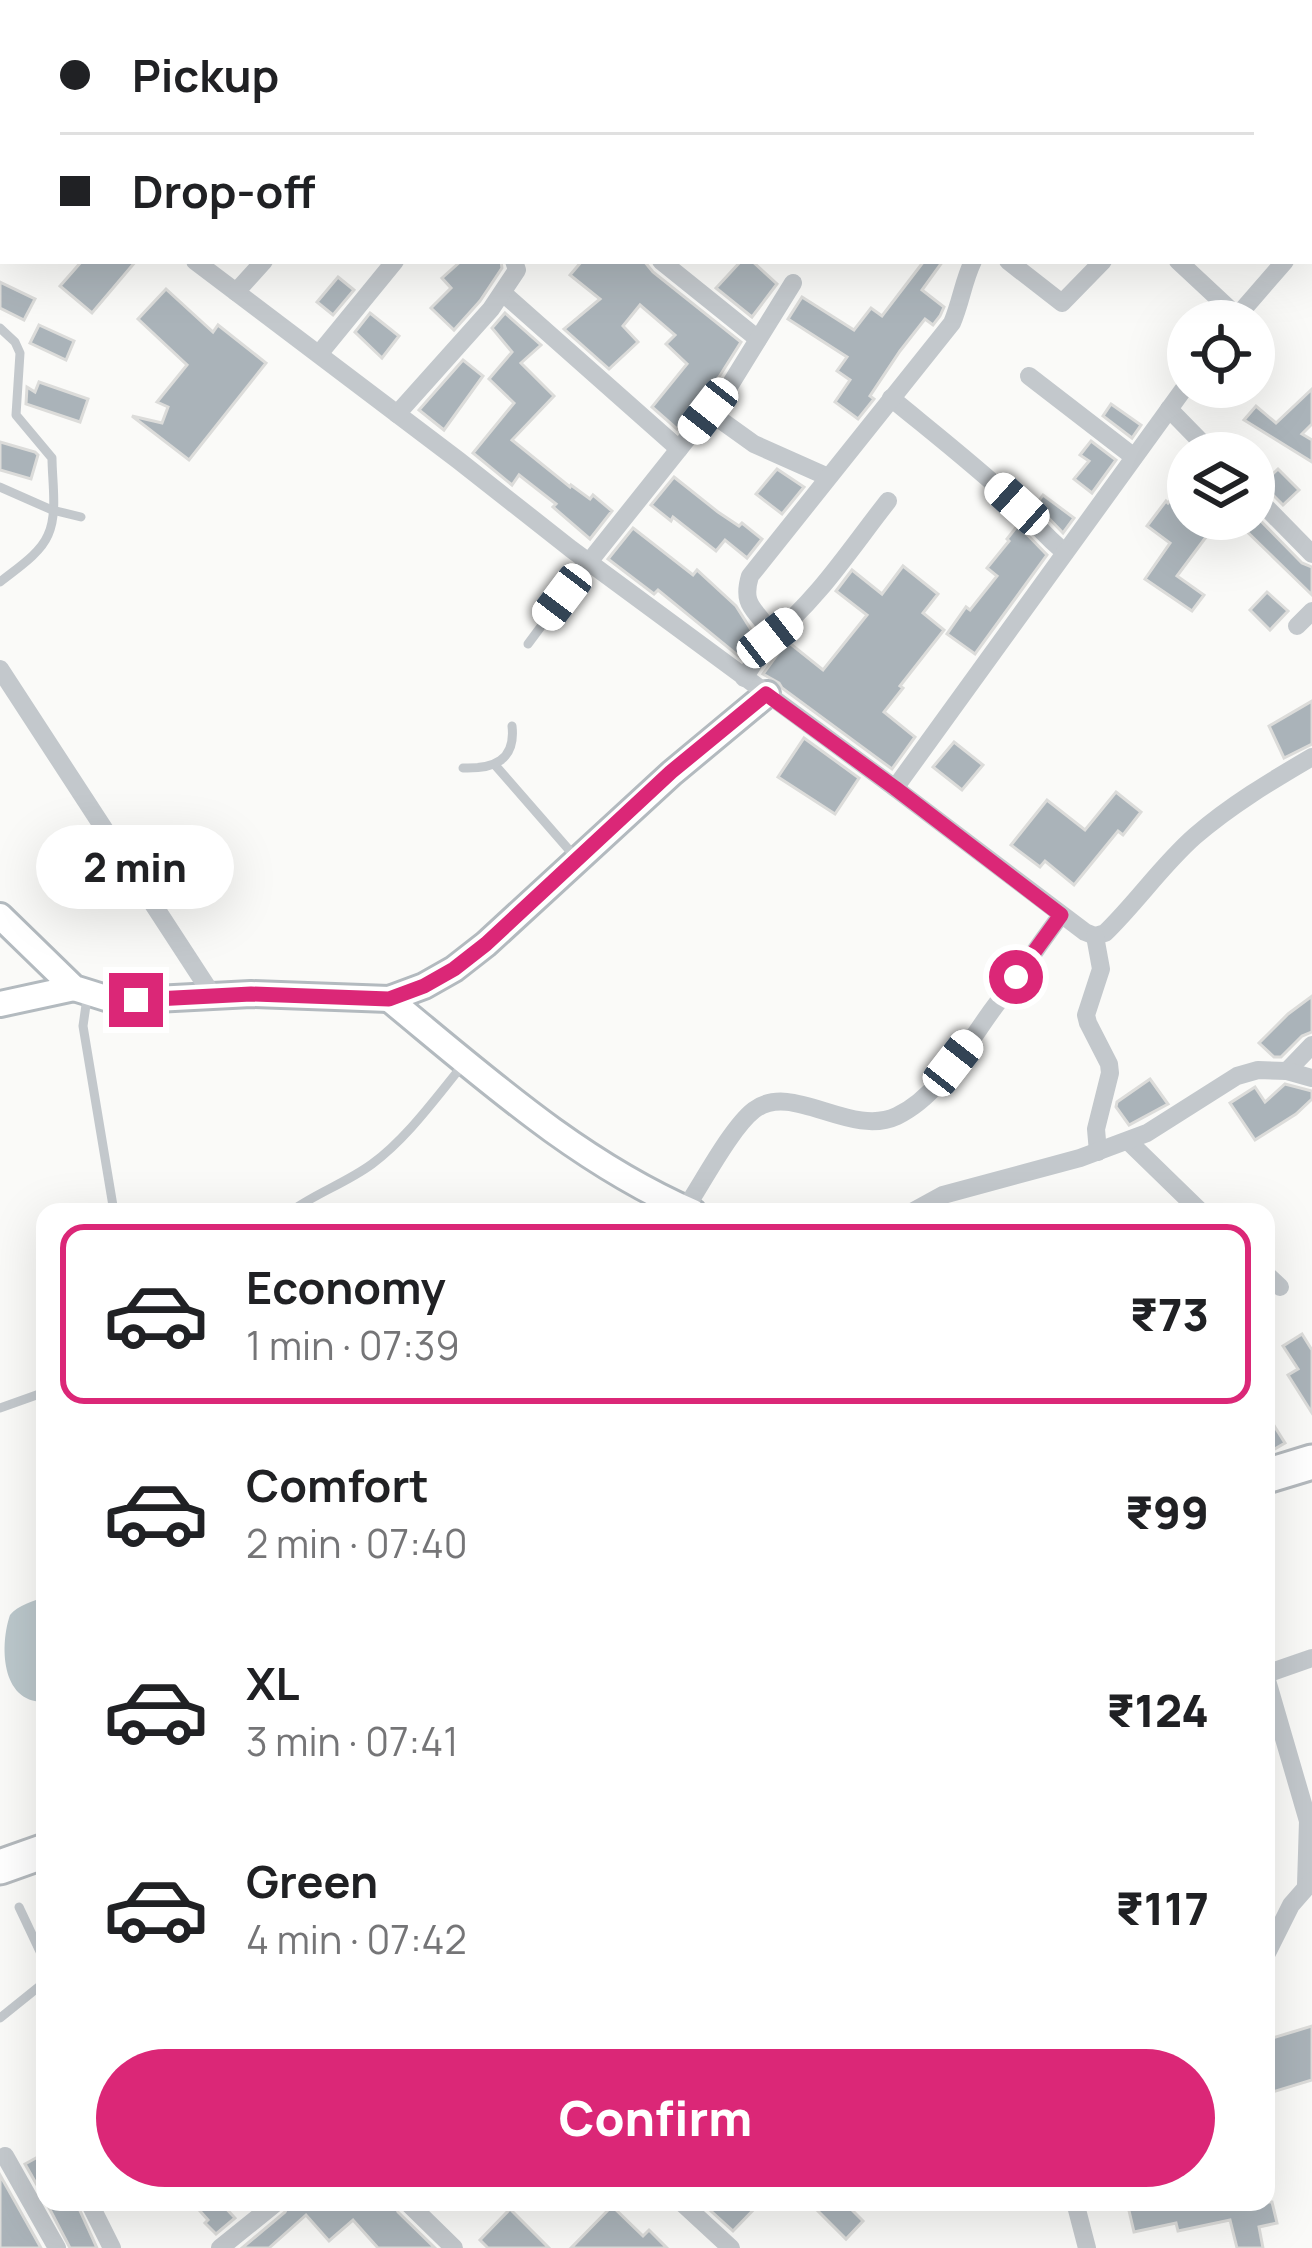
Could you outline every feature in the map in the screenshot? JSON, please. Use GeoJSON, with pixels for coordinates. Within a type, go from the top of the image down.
{"type":"FeatureCollection","features":[{"type":"Feature","properties":{"kind":"highway"},"geometry":{"type":"LineString","coordinates":[[1275,1473],[1312,1462]]}},
{"type":"Feature","properties":{"kind":"highway"},"geometry":{"type":"LineString","coordinates":[[0,1867],[36,1854]]}},
{"type":"Feature","properties":{"kind":"street"},"geometry":{"type":"LineString","coordinates":[[198,264],[589,562],[1095,937],[1101,969],[1086,1015],[1110,1073],[1096,1130],[1098,1151]]}},
{"type":"Feature","properties":{"kind":"street"},"geometry":{"type":"LineString","coordinates":[[236,292],[261,264]]}},
{"type":"Feature","properties":{"kind":"street"},"geometry":{"type":"LineString","coordinates":[[319,354],[393,264]]}},
{"type":"Feature","properties":{"kind":"street"},"geometry":{"type":"LineString","coordinates":[[398,414],[503,294],[517,270],[515,264]]}},
{"type":"Feature","properties":{"kind":"street"},"geometry":{"type":"LineString","coordinates":[[665,264],[758,339]]}},
{"type":"Feature","properties":{"kind":"street"},"geometry":{"type":"LineString","coordinates":[[770,638],[747,602],[750,577],[952,323],[972,264]]}},
{"type":"Feature","properties":{"kind":"street"},"geometry":{"type":"LineString","coordinates":[[1012,264],[1062,303],[1100,264]]}},
{"type":"Feature","properties":{"kind":"street"},"geometry":{"type":"LineString","coordinates":[[1181,264],[1217,300]]}},
{"type":"Feature","properties":{"kind":"street"},"geometry":{"type":"LineString","coordinates":[[1251,300],[1282,264]]}},
{"type":"Feature","properties":{"kind":"street"},"geometry":{"type":"LineString","coordinates":[[589,562],[730,385],[793,283]]}},
{"type":"Feature","properties":{"kind":"street"},"geometry":{"type":"LineString","coordinates":[[503,294],[679,449]]}},
{"type":"Feature","properties":{"kind":"street"},"geometry":{"type":"LineString","coordinates":[[1029,376],[1134,457]]}},
{"type":"Feature","properties":{"kind":"street"},"geometry":{"type":"LineString","coordinates":[[891,398],[991,480],[1065,552]]}},
{"type":"Feature","properties":{"kind":"street"},"geometry":{"type":"LineString","coordinates":[[895,788],[1168,409],[1191,432]]}},
{"type":"Feature","properties":{"kind":"street"},"geometry":{"type":"LineString","coordinates":[[708,411],[754,444],[828,477]]}},
{"type":"Feature","properties":{"kind":"street"},"geometry":{"type":"LineString","coordinates":[[745,678],[770,638],[804,607],[887,501]]}},
{"type":"Feature","properties":{"kind":"street"},"geometry":{"type":"LineString","coordinates":[[1275,516],[1312,554]]}},
{"type":"Feature","properties":{"kind":"street"},"geometry":{"type":"LineString","coordinates":[[1297,626],[1312,611]]}},
{"type":"Feature","properties":{"kind":"street"},"geometry":{"type":"LineString","coordinates":[[0,669],[213,996]]}},
{"type":"Feature","properties":{"kind":"street"},"geometry":{"type":"LineString","coordinates":[[0,916],[81,990],[106,998],[251,994],[389,999],[454,969],[486,944],[671,772],[766,694]]}},
{"type":"Feature","properties":{"kind":"street"},"geometry":{"type":"LineString","coordinates":[[1095,937],[1115,923],[1194,837],[1248,794],[1312,757]]}},
{"type":"Feature","properties":{"kind":"street"},"geometry":{"type":"LineString","coordinates":[[693,1203],[743,1123],[764,1104],[785,1102],[858,1122],[902,1114],[934,1087],[1061,915]]}},
{"type":"Feature","properties":{"kind":"street"},"geometry":{"type":"LineString","coordinates":[[0,1004],[81,990]]}},
{"type":"Feature","properties":{"kind":"street"},"geometry":{"type":"LineString","coordinates":[[389,999],[588,1156],[674,1203]]}},
{"type":"Feature","properties":{"kind":"street"},"geometry":{"type":"LineString","coordinates":[[1287,1071],[1312,1046]]}},
{"type":"Feature","properties":{"kind":"street"},"geometry":{"type":"LineString","coordinates":[[928,1203],[1148,1133],[1238,1076],[1258,1070],[1312,1078]]}},
{"type":"Feature","properties":{"kind":"street"},"geometry":{"type":"LineString","coordinates":[[1128,1141],[1192,1203]]}},
{"type":"Feature","properties":{"kind":"street"},"geometry":{"type":"LineString","coordinates":[[1275,1672],[1312,1658]]}},
{"type":"Feature","properties":{"kind":"street"},"geometry":{"type":"LineString","coordinates":[[1275,1707],[1308,1821],[1309,1883],[1275,1937]]}},
{"type":"Feature","properties":{"kind":"street"},"geometry":{"type":"LineString","coordinates":[[5,2156],[36,2211]]}},
{"type":"Feature","properties":{"kind":"street"},"geometry":{"type":"LineString","coordinates":[[36,2211],[57,2248]]}},
{"type":"Feature","properties":{"kind":"street"},"geometry":{"type":"LineString","coordinates":[[93,2211],[112,2248]]}},
{"type":"Feature","properties":{"kind":"street"},"geometry":{"type":"LineString","coordinates":[[220,2248],[259,2211]]}},
{"type":"Feature","properties":{"kind":"street"},"geometry":{"type":"LineString","coordinates":[[416,2211],[454,2248]]}},
{"type":"Feature","properties":{"kind":"street"},"geometry":{"type":"LineString","coordinates":[[691,2211],[731,2248]]}},
{"type":"Feature","properties":{"kind":"street"},"geometry":{"type":"LineString","coordinates":[[1077,2211],[1087,2248]]}},
{"type":"Feature","properties":{"kind":"lane"},"geometry":{"type":"LineString","coordinates":[[0,328],[20,353],[16,415],[52,458],[48,536],[0,582]]}},
{"type":"Feature","properties":{"kind":"lane"},"geometry":{"type":"LineString","coordinates":[[0,487],[81,517]]}},
{"type":"Feature","properties":{"kind":"lane"},"geometry":{"type":"LineString","coordinates":[[528,644],[589,562]]}},
{"type":"Feature","properties":{"kind":"lane"},"geometry":{"type":"LineString","coordinates":[[463,768],[495,765],[511,746],[512,726]]}},
{"type":"Feature","properties":{"kind":"lane"},"geometry":{"type":"LineString","coordinates":[[495,765],[577,860]]}},
{"type":"Feature","properties":{"kind":"lane"},"geometry":{"type":"LineString","coordinates":[[81,990],[112,1203]]}},
{"type":"Feature","properties":{"kind":"lane"},"geometry":{"type":"LineString","coordinates":[[303,1203],[387,1152],[466,1062]]}},
{"type":"Feature","properties":{"kind":"lane"},"geometry":{"type":"LineString","coordinates":[[0,1408],[36,1395]]}},
{"type":"Feature","properties":{"kind":"lane"},"geometry":{"type":"LineString","coordinates":[[19,1906],[36,1943]]}},
{"type":"Feature","properties":{"kind":"lane"},"geometry":{"type":"LineString","coordinates":[[0,2018],[36,1989]]}},
{"type":"Feature","properties":{"kind":"shaded area"},"geometry":{"type":"Polygon","coordinates":[[[36,1601],[36,1701],[19,1693],[7,1670],[10,1615],[36,1601]]]}},
{"type":"Feature","properties":{"kind":"building"},"geometry":{"type":"Polygon","coordinates":[[[79,264],[133,264],[92,313],[60,286],[79,264]]]}},
{"type":"Feature","properties":{"kind":"building"},"geometry":{"type":"Polygon","coordinates":[[[458,264],[501,264],[480,301],[454,330],[431,308],[451,288],[442,278],[458,264]]]}},
{"type":"Feature","properties":{"kind":"building"},"geometry":{"type":"Polygon","coordinates":[[[579,264],[646,264],[741,342],[677,429],[652,407],[687,364],[666,344],[675,335],[640,305],[623,326],[638,342],[609,369],[564,329],[600,299],[570,275],[579,264]]]}},
{"type":"Feature","properties":{"kind":"building"},"geometry":{"type":"Polygon","coordinates":[[[738,264],[755,264],[777,284],[752,317],[716,288],[738,264]]]}},
{"type":"Feature","properties":{"kind":"building"},"geometry":{"type":"Polygon","coordinates":[[[922,264],[941,264],[922,290],[944,307],[940,316],[933,325],[925,319],[858,419],[835,402],[850,380],[837,371],[847,357],[788,319],[802,297],[854,330],[871,308],[882,316],[922,264]]]}},
{"type":"Feature","properties":{"kind":"building"},"geometry":{"type":"Polygon","coordinates":[[[338,277],[354,290],[333,315],[317,302],[338,277]]]}},
{"type":"Feature","properties":{"kind":"building"},"geometry":{"type":"Polygon","coordinates":[[[0,282],[35,299],[24,320],[0,308],[0,282]]]}},
{"type":"Feature","properties":{"kind":"building"},"geometry":{"type":"Polygon","coordinates":[[[166,289],[213,332],[218,325],[266,363],[189,460],[132,416],[162,423],[168,407],[157,402],[187,365],[138,319],[166,289]]]}},
{"type":"Feature","properties":{"kind":"building"},"geometry":{"type":"Polygon","coordinates":[[[370,313],[399,336],[382,358],[355,332],[370,313]]]}},
{"type":"Feature","properties":{"kind":"building"},"geometry":{"type":"Polygon","coordinates":[[[505,313],[541,345],[521,363],[554,396],[512,440],[570,487],[590,499],[593,495],[612,511],[590,539],[519,475],[512,485],[473,453],[514,403],[489,379],[512,352],[492,328],[505,313]]]}},
{"type":"Feature","properties":{"kind":"building"},"geometry":{"type":"Polygon","coordinates":[[[39,325],[74,341],[66,360],[30,343],[39,325]]]}},
{"type":"Feature","properties":{"kind":"building"},"geometry":{"type":"Polygon","coordinates":[[[463,360],[483,376],[444,430],[419,410],[463,360]]]}},
{"type":"Feature","properties":{"kind":"building"},"geometry":{"type":"Polygon","coordinates":[[[39,382],[88,399],[80,422],[26,404],[27,387],[35,392],[39,382]]]}},
{"type":"Feature","properties":{"kind":"building"},"geometry":{"type":"Polygon","coordinates":[[[1312,389],[1312,424],[1302,434],[1312,440],[1312,462],[1275,439],[1275,432],[1263,432],[1244,420],[1258,408],[1276,423],[1312,389]]]}},
{"type":"Feature","properties":{"kind":"building"},"geometry":{"type":"Polygon","coordinates":[[[1111,404],[1141,425],[1132,438],[1103,416],[1111,404]]]}},
{"type":"Feature","properties":{"kind":"building"},"geometry":{"type":"Polygon","coordinates":[[[1091,441],[1116,460],[1092,493],[1074,479],[1089,461],[1080,455],[1091,441]]]}},
{"type":"Feature","properties":{"kind":"building"},"geometry":{"type":"Polygon","coordinates":[[[0,442],[38,455],[31,479],[0,470],[0,442]]]}},
{"type":"Feature","properties":{"kind":"building"},"geometry":{"type":"Polygon","coordinates":[[[777,469],[804,487],[782,514],[756,494],[777,469]]]}},
{"type":"Feature","properties":{"kind":"building"},"geometry":{"type":"Polygon","coordinates":[[[1278,469],[1299,490],[1283,505],[1275,497],[1278,469]]]}},
{"type":"Feature","properties":{"kind":"building"},"geometry":{"type":"Polygon","coordinates":[[[674,477],[762,539],[747,558],[725,540],[716,551],[651,505],[674,477]]]}},
{"type":"Feature","properties":{"kind":"building"},"geometry":{"type":"Polygon","coordinates":[[[1043,495],[1074,518],[1063,533],[1036,505],[1043,495]]]}},
{"type":"Feature","properties":{"kind":"building"},"geometry":{"type":"Polygon","coordinates":[[[1166,501],[1167,540],[1204,540],[1177,576],[1204,595],[1192,611],[1145,579],[1170,543],[1147,526],[1166,501]]]}},
{"type":"Feature","properties":{"kind":"building"},"geometry":{"type":"Polygon","coordinates":[[[1018,525],[1047,555],[975,654],[947,634],[997,576],[987,568],[1018,525]]]}},
{"type":"Feature","properties":{"kind":"building"},"geometry":{"type":"Polygon","coordinates":[[[633,528],[693,575],[697,570],[736,606],[755,636],[741,658],[658,590],[654,594],[608,559],[633,528]]]}},
{"type":"Feature","properties":{"kind":"building"},"geometry":{"type":"Polygon","coordinates":[[[1275,535],[1312,567],[1312,595],[1256,540],[1275,540],[1275,535]]]}},
{"type":"Feature","properties":{"kind":"building"},"geometry":{"type":"Polygon","coordinates":[[[903,566],[938,594],[923,613],[944,630],[884,712],[915,737],[892,769],[763,674],[787,641],[823,670],[867,615],[836,591],[852,570],[882,594],[903,566]]]}},
{"type":"Feature","properties":{"kind":"building"},"geometry":{"type":"Polygon","coordinates":[[[1267,592],[1288,611],[1270,630],[1250,610],[1267,592]]]}},
{"type":"Feature","properties":{"kind":"building"},"geometry":{"type":"Polygon","coordinates":[[[1312,701],[1312,744],[1284,758],[1269,726],[1312,701]]]}},
{"type":"Feature","properties":{"kind":"building"},"geometry":{"type":"Polygon","coordinates":[[[804,738],[859,778],[835,814],[778,777],[804,738]]]}},
{"type":"Feature","properties":{"kind":"building"},"geometry":{"type":"Polygon","coordinates":[[[954,742],[983,765],[962,790],[933,767],[954,742]]]}},
{"type":"Feature","properties":{"kind":"building"},"geometry":{"type":"Polygon","coordinates":[[[1116,792],[1141,812],[1123,835],[1118,831],[1074,885],[1045,861],[1040,867],[1011,845],[1047,800],[1085,830],[1116,792]]]}},
{"type":"Feature","properties":{"kind":"building"},"geometry":{"type":"Polygon","coordinates":[[[1312,996],[1312,1032],[1281,1057],[1274,1057],[1259,1043],[1312,996]]]}},
{"type":"Feature","properties":{"kind":"building"},"geometry":{"type":"Polygon","coordinates":[[[1150,1079],[1168,1104],[1129,1125],[1117,1102],[1150,1079]]]}},
{"type":"Feature","properties":{"kind":"building"},"geometry":{"type":"Polygon","coordinates":[[[1285,1084],[1312,1091],[1312,1099],[1255,1140],[1230,1103],[1255,1087],[1265,1102],[1285,1084]]]}},
{"type":"Feature","properties":{"kind":"building"},"geometry":{"type":"Polygon","coordinates":[[[1302,1334],[1312,1350],[1312,1413],[1288,1375],[1298,1369],[1283,1346],[1302,1334]]]}},
{"type":"Feature","properties":{"kind":"building"},"geometry":{"type":"Polygon","coordinates":[[[1275,1427],[1285,1443],[1275,1449],[1275,1427]]]}},
{"type":"Feature","properties":{"kind":"building"},"geometry":{"type":"Polygon","coordinates":[[[1312,2026],[1312,2080],[1275,2091],[1275,2037],[1312,2026]]]}},
{"type":"Feature","properties":{"kind":"building"},"geometry":{"type":"Polygon","coordinates":[[[36,2158],[36,2183],[25,2164],[36,2158]]]}},
{"type":"Feature","properties":{"kind":"building"},"geometry":{"type":"Polygon","coordinates":[[[0,2175],[41,2248],[0,2248],[0,2175]]]}},
{"type":"Feature","properties":{"kind":"building"},"geometry":{"type":"Polygon","coordinates":[[[51,2211],[80,2211],[97,2248],[70,2248],[51,2211]]]}},
{"type":"Feature","properties":{"kind":"building"},"geometry":{"type":"Polygon","coordinates":[[[200,2211],[228,2211],[235,2218],[216,2234],[205,2223],[208,2220],[200,2211]]]}},
{"type":"Feature","properties":{"kind":"building"},"geometry":{"type":"Polygon","coordinates":[[[398,2211],[435,2248],[378,2248],[353,2220],[329,2241],[306,2215],[269,2248],[242,2248],[285,2212],[398,2211]]]}},
{"type":"Feature","properties":{"kind":"building"},"geometry":{"type":"Polygon","coordinates":[[[512,2211],[549,2248],[488,2248],[480,2240],[512,2211]]]}},
{"type":"Feature","properties":{"kind":"building"},"geometry":{"type":"Polygon","coordinates":[[[607,2211],[617,2211],[643,2236],[649,2230],[667,2248],[571,2248],[607,2211]]]}},
{"type":"Feature","properties":{"kind":"building"},"geometry":{"type":"Polygon","coordinates":[[[711,2211],[752,2211],[733,2231],[711,2211]]]}},
{"type":"Feature","properties":{"kind":"building"},"geometry":{"type":"Polygon","coordinates":[[[818,2211],[853,2211],[863,2221],[846,2239],[818,2211]]]}},
{"type":"Feature","properties":{"kind":"building"},"geometry":{"type":"Polygon","coordinates":[[[1129,2211],[1274,2211],[1277,2223],[1259,2227],[1263,2248],[1237,2248],[1230,2220],[1178,2231],[1176,2223],[1134,2232],[1129,2211]]]}},
{"type":"Feature","properties":{"kind":"route"},"geometry":{"type":"LineString","coordinates":[[136,1000],[251,994],[389,999],[424,986],[486,944],[671,772],[766,694],[1061,915],[1016,977]]}}]}
